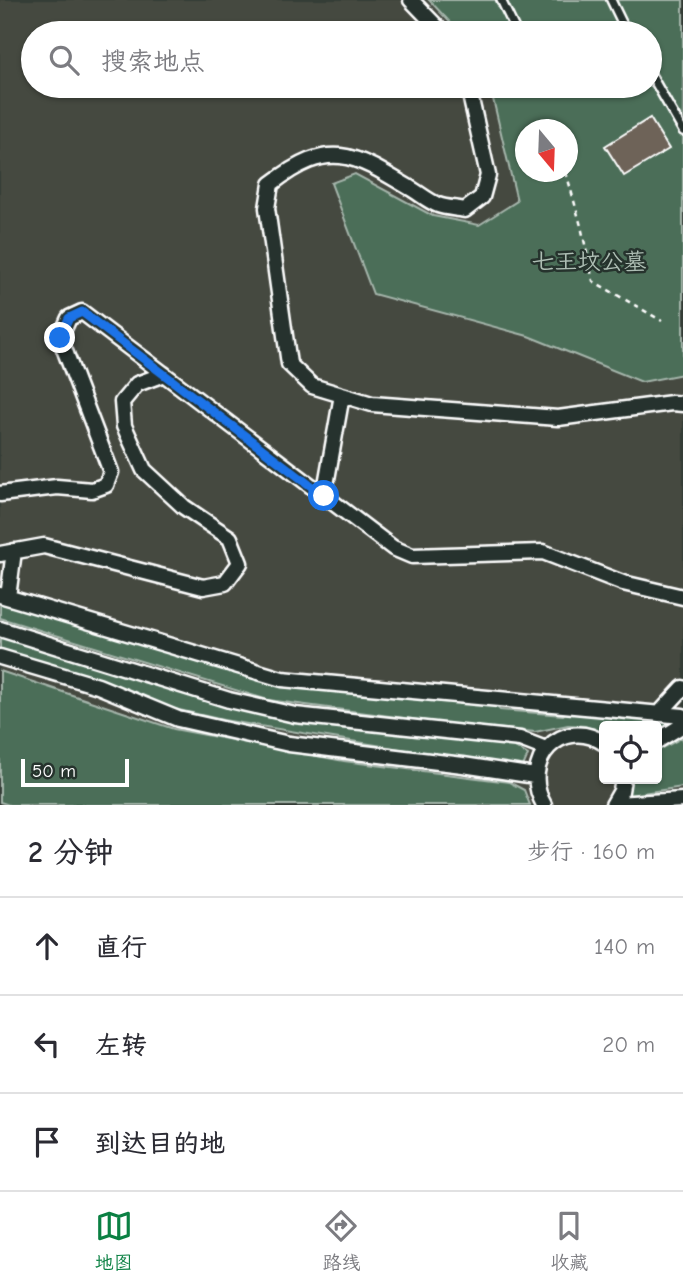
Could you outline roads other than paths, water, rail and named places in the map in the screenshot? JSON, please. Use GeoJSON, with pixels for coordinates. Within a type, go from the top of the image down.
{"type":"FeatureCollection","features":[{"type":"Feature","properties":{"kind":"street"},"geometry":{"type":"LineString","coordinates":[[411,0],[431,21]]}},
{"type":"Feature","properties":{"kind":"street"},"geometry":{"type":"LineString","coordinates":[[471,98],[488,175],[482,197],[465,210],[439,206],[382,171],[344,155],[321,155],[289,170],[271,184],[267,208],[289,364],[312,386],[372,404],[558,418],[672,402],[683,404]]}},
{"type":"Feature","properties":{"kind":"street"},"geometry":{"type":"LineString","coordinates":[[0,494],[57,487],[92,490],[106,485],[111,472],[60,338],[69,318],[82,312],[393,548],[412,556],[543,552],[623,583],[683,597]]}},
{"type":"Feature","properties":{"kind":"street"},"geometry":{"type":"LineString","coordinates":[[164,374],[137,384],[122,402],[124,426],[144,470],[184,507],[230,538],[240,563],[225,583],[203,587],[44,546],[7,552],[4,596],[282,679],[683,716]]}},
{"type":"Feature","properties":{"kind":"street"},"geometry":{"type":"LineString","coordinates":[[324,496],[342,395]]}},
{"type":"Feature","properties":{"kind":"street"},"geometry":{"type":"LineString","coordinates":[[0,629],[229,700],[295,715],[520,739],[546,749]]}},
{"type":"Feature","properties":{"kind":"street"},"geometry":{"type":"LineString","coordinates":[[0,657],[98,686],[178,719],[289,744],[535,776]]}},
{"type":"Feature","properties":{"kind":"street"},"geometry":{"type":"LineString","coordinates":[[659,714],[683,688]]}},
{"type":"Feature","properties":{"kind":"street"},"geometry":{"type":"LineString","coordinates":[[662,738],[683,725]]}},
{"type":"Feature","properties":{"kind":"street"},"geometry":{"type":"LineString","coordinates":[[544,805],[537,791],[535,776],[538,762],[546,749],[558,740],[572,735],[587,736],[599,741]]}},
{"type":"Feature","properties":{"kind":"street"},"geometry":{"type":"LineString","coordinates":[[614,804],[622,784]]}},
{"type":"Feature","properties":{"kind":"street"},"geometry":{"type":"LineString","coordinates":[[614,804],[683,800]]}},
{"type":"Feature","properties":{"kind":"lane"},"geometry":{"type":"LineString","coordinates":[[501,0],[511,21]]}},
{"type":"Feature","properties":{"kind":"lane"},"geometry":{"type":"LineString","coordinates":[[611,0],[621,21]]}},
{"type":"Feature","properties":{"kind":"lane"},"geometry":{"type":"LineString","coordinates":[[662,94],[683,131]]}},
{"type":"Feature","properties":{"kind":"park label","name":"七王坟公墓"},"geometry":{"type":"Point","coordinates":[589,261]}}]}
